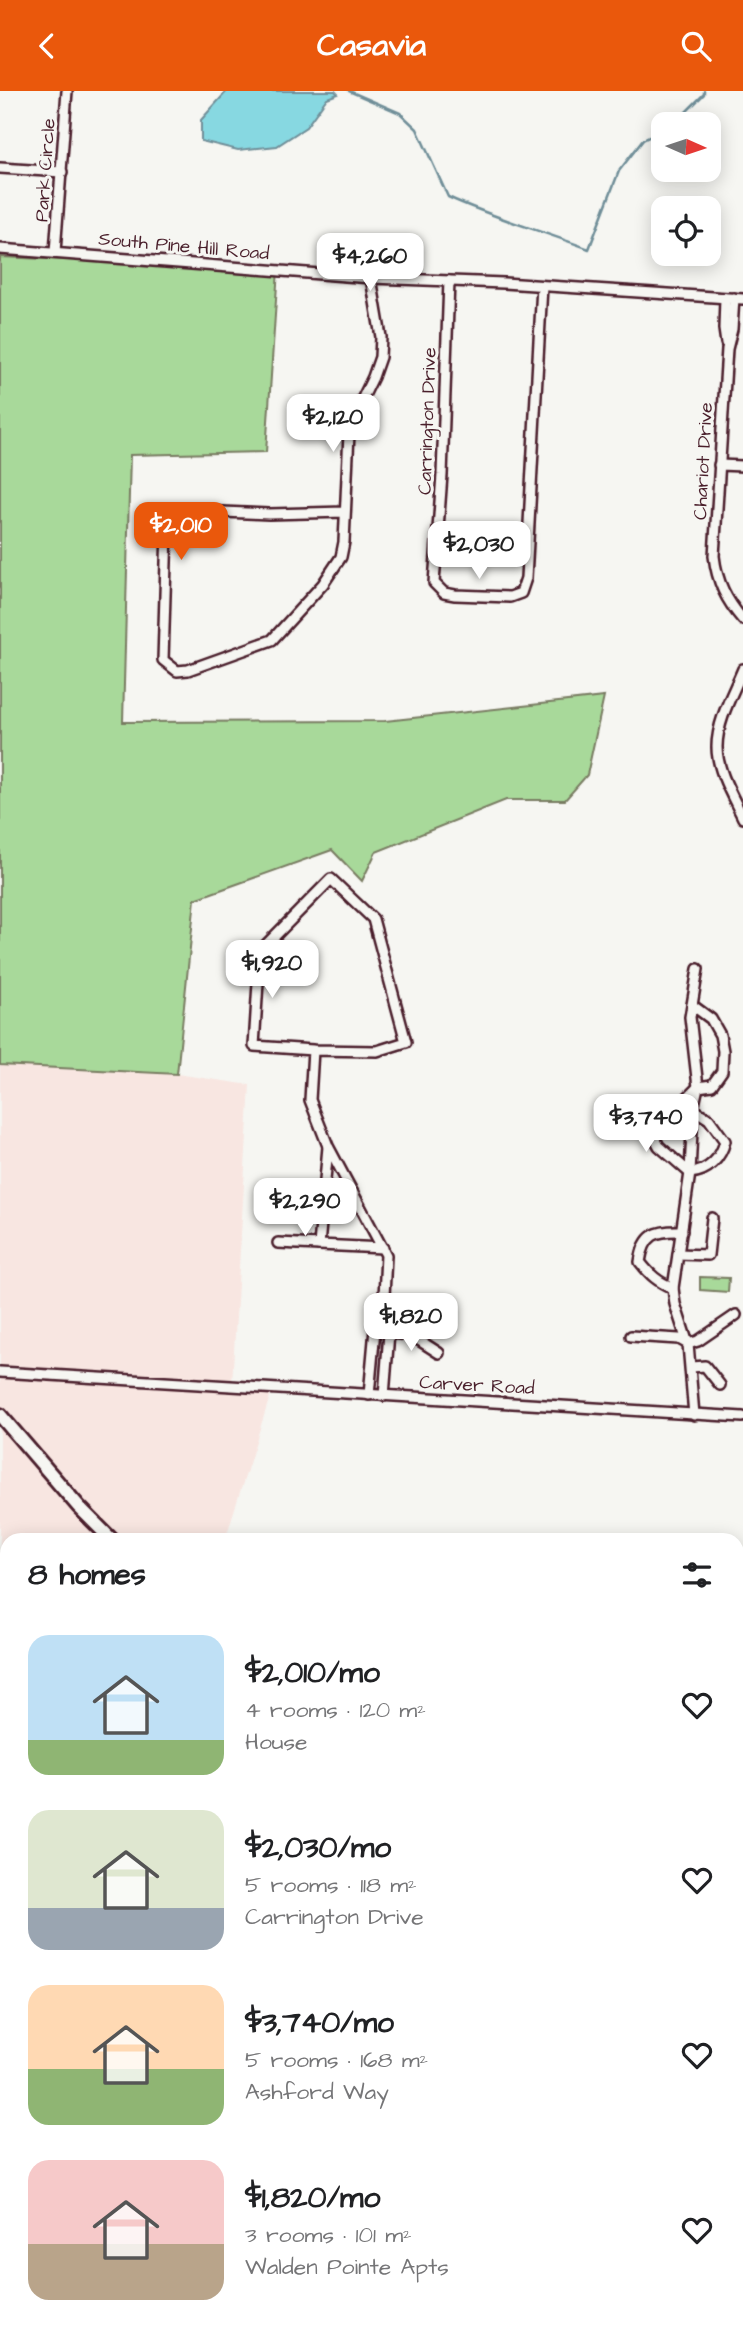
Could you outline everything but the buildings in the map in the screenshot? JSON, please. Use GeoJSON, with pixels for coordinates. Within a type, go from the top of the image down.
{"type":"FeatureCollection","features":[{"type":"Feature","properties":{"kind":"main road"},"geometry":{"type":"LineString","coordinates":[[0,1415],[79,1507],[105,1533]]}},
{"type":"Feature","properties":{"kind":"street","name":"Park Circle"},"geometry":{"type":"LineString","coordinates":[[55,252],[67,91]]}},
{"type":"Feature","properties":{"kind":"street"},"geometry":{"type":"LineString","coordinates":[[0,168],[62,172]]}},
{"type":"Feature","properties":{"kind":"street","name":"South Pine Hill Road"},"geometry":{"type":"LineString","coordinates":[[0,249],[371,278],[734,298]]}},
{"type":"Feature","properties":{"kind":"street"},"geometry":{"type":"LineString","coordinates":[[345,512],[175,513],[167,530],[163,660],[177,671],[188,670],[272,640],[323,584],[341,557],[345,512],[349,433],[380,357],[380,337],[371,278]]}},
{"type":"Feature","properties":{"kind":"street","name":"Carrington Drive"},"geometry":{"type":"LineString","coordinates":[[449,281],[442,475],[434,583],[444,593],[468,596],[510,597],[521,593],[526,579],[542,286]]}},
{"type":"Feature","properties":{"kind":"street","name":"Chariot Drive"},"geometry":{"type":"LineString","coordinates":[[734,298],[724,329],[727,349],[715,557],[716,575],[731,606],[743,619]]}},
{"type":"Feature","properties":{"kind":"street"},"geometry":{"type":"LineString","coordinates":[[719,465],[743,466]]}},
{"type":"Feature","properties":{"kind":"street"},"geometry":{"type":"LineString","coordinates":[[743,669],[722,723],[717,746],[720,765],[743,818]]}},
{"type":"Feature","properties":{"kind":"street"},"geometry":{"type":"LineString","coordinates":[[331,879],[373,919],[406,1042],[377,1051],[313,1050],[254,1046],[260,951],[331,879]]}},
{"type":"Feature","properties":{"kind":"street"},"geometry":{"type":"LineString","coordinates":[[694,1415],[688,1345],[675,1304],[673,1288],[690,1173],[693,1109],[698,1087],[690,1017],[698,969]]}},
{"type":"Feature","properties":{"kind":"street"},"geometry":{"type":"LineString","coordinates":[[692,1005],[711,1019],[720,1035],[723,1051],[722,1071],[712,1085],[698,1087],[685,1100],[666,1109],[650,1129],[659,1146],[690,1173],[701,1173],[722,1152],[725,1141],[709,1119],[693,1109]]}},
{"type":"Feature","properties":{"kind":"street"},"geometry":{"type":"LineString","coordinates":[[313,1050],[310,1100],[328,1146],[386,1255],[383,1318],[389,1333],[384,1396]]}},
{"type":"Feature","properties":{"kind":"street"},"geometry":{"type":"LineString","coordinates":[[319,1245],[328,1146]]}},
{"type":"Feature","properties":{"kind":"street"},"geometry":{"type":"LineString","coordinates":[[678,1254],[708,1255],[712,1218]]}},
{"type":"Feature","properties":{"kind":"street"},"geometry":{"type":"LineString","coordinates":[[673,1288],[659,1283],[640,1262],[642,1246],[653,1234],[682,1231]]}},
{"type":"Feature","properties":{"kind":"street"},"geometry":{"type":"LineString","coordinates":[[278,1243],[383,1248]]}},
{"type":"Feature","properties":{"kind":"street"},"geometry":{"type":"LineString","coordinates":[[688,1345],[736,1315]]}},
{"type":"Feature","properties":{"kind":"street"},"geometry":{"type":"LineString","coordinates":[[369,1395],[375,1329],[383,1318]]}},
{"type":"Feature","properties":{"kind":"street"},"geometry":{"type":"LineString","coordinates":[[389,1333],[411,1335],[439,1353]]}},
{"type":"Feature","properties":{"kind":"street"},"geometry":{"type":"LineString","coordinates":[[631,1336],[679,1339],[688,1345]]}},
{"type":"Feature","properties":{"kind":"street"},"geometry":{"type":"LineString","coordinates":[[691,1367],[705,1366],[720,1385]]}},
{"type":"Feature","properties":{"kind":"street","name":"Carver Road"},"geometry":{"type":"LineString","coordinates":[[0,1372],[743,1417]]}},
{"type":"Feature","properties":{"kind":"shaded area"},"geometry":{"type":"Polygon","coordinates":[[[0,1065],[177,1074],[250,1085],[232,1384],[273,1387],[227,1533],[0,1533],[0,1065]]]}},
{"type":"Feature","properties":{"kind":"green space"},"geometry":{"type":"Polygon","coordinates":[[[0,257],[278,269],[266,452],[130,455],[123,722],[385,721],[604,697],[587,775],[565,800],[506,800],[376,852],[362,881],[332,850],[195,899],[177,1074],[0,1065],[0,257]]]}},
{"type":"Feature","properties":{"kind":"green space"},"geometry":{"type":"Polygon","coordinates":[[[700,1277],[729,1278],[728,1292],[700,1290],[700,1277]]]}},
{"type":"Feature","properties":{"kind":"water"},"geometry":{"type":"Polygon","coordinates":[[[227,91],[335,91],[338,94],[327,98],[306,127],[277,146],[238,150],[201,141],[201,120],[227,91]]]}},
{"type":"Feature","properties":{"kind":"waterway"},"geometry":{"type":"LineString","coordinates":[[349,91],[400,113],[417,129],[448,197],[589,249],[619,171],[643,140],[651,136]]}},
{"type":"Feature","properties":{"kind":"waterway"},"geometry":{"type":"LineString","coordinates":[[686,112],[704,91]]}}]}
